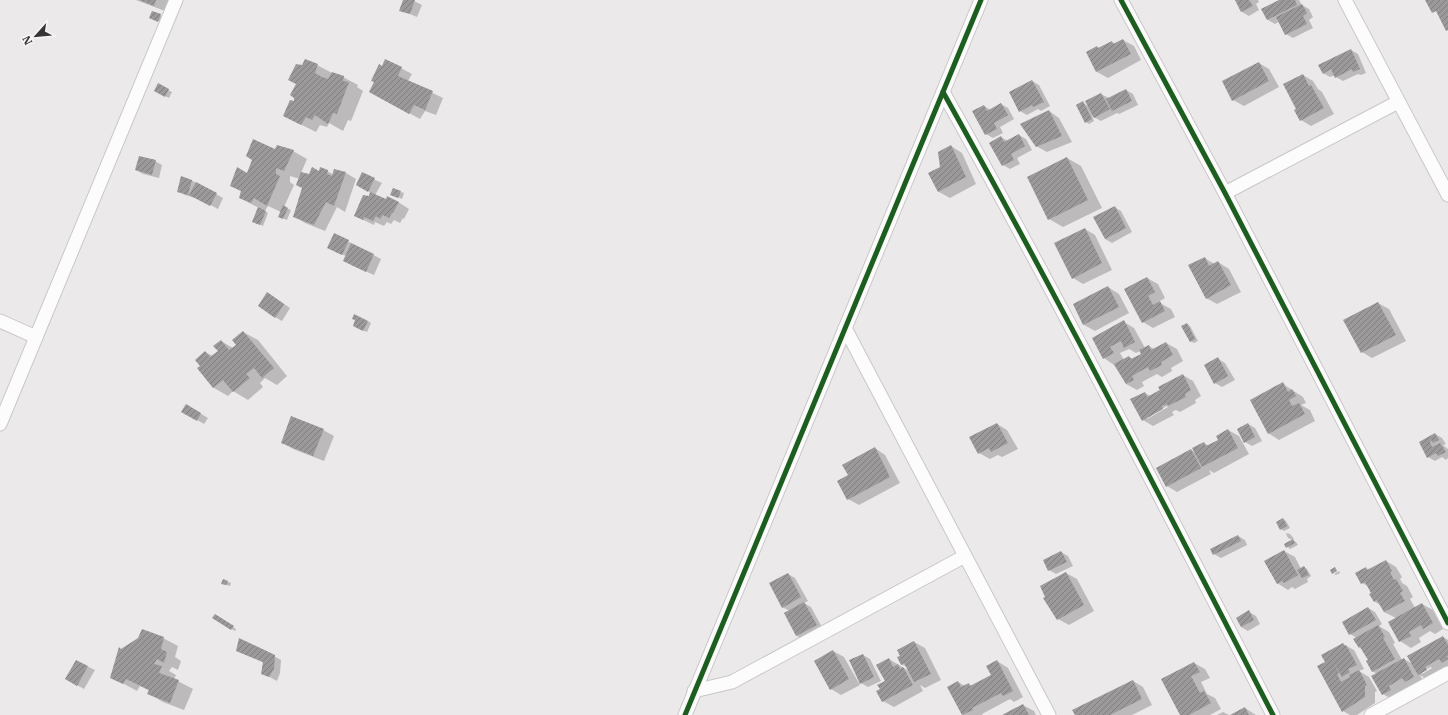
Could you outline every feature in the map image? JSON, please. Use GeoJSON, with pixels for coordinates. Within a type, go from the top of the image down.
{"type":"FeatureCollection","features":[{"type":"Feature","properties":{"kind":"street"},"geometry":{"type":"LineString","coordinates":[[0,424],[176,0]]}},
{"type":"Feature","properties":{"kind":"street"},"geometry":{"type":"LineString","coordinates":[[685,715],[981,0]]}},
{"type":"Feature","properties":{"kind":"street"},"geometry":{"type":"LineString","coordinates":[[1120,0],[1225,193],[1448,623]]}},
{"type":"Feature","properties":{"kind":"street"},"geometry":{"type":"LineString","coordinates":[[1345,0],[1448,195]]}},
{"type":"Feature","properties":{"kind":"street"},"geometry":{"type":"LineString","coordinates":[[943,92],[1000,194],[1110,401],[1273,715]]}},
{"type":"Feature","properties":{"kind":"street"},"geometry":{"type":"LineString","coordinates":[[1225,193],[1398,102]]}},
{"type":"Feature","properties":{"kind":"street"},"geometry":{"type":"LineString","coordinates":[[0,321],[36,336]]}},
{"type":"Feature","properties":{"kind":"street"},"geometry":{"type":"LineString","coordinates":[[845,328],[1048,715]]}},
{"type":"Feature","properties":{"kind":"street"},"geometry":{"type":"LineString","coordinates":[[694,691],[732,682],[965,556]]}},
{"type":"Feature","properties":{"kind":"street"},"geometry":{"type":"LineString","coordinates":[[1371,715],[1448,673]]}},
{"type":"Feature","properties":{"kind":"building"},"geometry":{"type":"Polygon","coordinates":[[[139,0],[156,0],[154,6],[139,0]]]}},
{"type":"Feature","properties":{"kind":"building"},"geometry":{"type":"Polygon","coordinates":[[[403,0],[415,0],[410,14],[399,11],[403,0]]]}},
{"type":"Feature","properties":{"kind":"building"},"geometry":{"type":"Polygon","coordinates":[[[1235,0],[1249,0],[1253,6],[1241,12],[1235,0]]]}},
{"type":"Feature","properties":{"kind":"building"},"geometry":{"type":"Polygon","coordinates":[[[1279,0],[1295,0],[1297,5],[1267,20],[1261,9],[1279,0]]]}},
{"type":"Feature","properties":{"kind":"building"},"geometry":{"type":"Polygon","coordinates":[[[1425,0],[1448,0],[1448,30],[1446,31],[1436,11],[1432,13],[1425,0]]]}},
{"type":"Feature","properties":{"kind":"building"},"geometry":{"type":"Polygon","coordinates":[[[1302,4],[1307,13],[1303,16],[1307,24],[1285,35],[1276,17],[1302,4]]]}},
{"type":"Feature","properties":{"kind":"building"},"geometry":{"type":"Polygon","coordinates":[[[152,11],[161,14],[158,22],[149,18],[152,11]]]}},
{"type":"Feature","properties":{"kind":"building"},"geometry":{"type":"Polygon","coordinates":[[[1123,39],[1131,54],[1096,72],[1086,52],[1097,46],[1098,48],[1112,41],[1113,44],[1123,39]]]}},
{"type":"Feature","properties":{"kind":"building"},"geometry":{"type":"Polygon","coordinates":[[[1351,49],[1360,69],[1353,72],[1352,69],[1335,78],[1331,69],[1323,74],[1318,65],[1351,49]]]}},
{"type":"Feature","properties":{"kind":"building"},"geometry":{"type":"Polygon","coordinates":[[[305,59],[318,64],[315,73],[322,77],[328,79],[332,72],[344,76],[343,81],[349,82],[337,114],[333,113],[328,124],[315,115],[312,120],[306,117],[301,125],[283,116],[290,100],[294,101],[294,98],[290,95],[296,84],[288,80],[296,64],[302,65],[305,59]]]}},
{"type":"Feature","properties":{"kind":"building"},"geometry":{"type":"Polygon","coordinates":[[[385,59],[402,67],[398,76],[433,91],[425,110],[414,105],[409,114],[369,92],[374,82],[371,81],[379,64],[382,66],[385,59]]]}},
{"type":"Feature","properties":{"kind":"building"},"geometry":{"type":"Polygon","coordinates":[[[1259,62],[1269,81],[1232,101],[1222,81],[1259,62]]]}},
{"type":"Feature","properties":{"kind":"building"},"geometry":{"type":"Polygon","coordinates":[[[1303,74],[1309,86],[1311,85],[1324,108],[1300,121],[1294,110],[1296,109],[1283,84],[1303,74]]]}},
{"type":"Feature","properties":{"kind":"building"},"geometry":{"type":"Polygon","coordinates":[[[1032,80],[1044,102],[1033,107],[1032,105],[1019,112],[1009,92],[1032,80]]]}},
{"type":"Feature","properties":{"kind":"building"},"geometry":{"type":"Polygon","coordinates":[[[158,83],[169,89],[165,97],[154,91],[158,83]]]}},
{"type":"Feature","properties":{"kind":"building"},"geometry":{"type":"Polygon","coordinates":[[[1126,89],[1132,101],[1112,111],[1106,99],[1126,89]]]}},
{"type":"Feature","properties":{"kind":"building"},"geometry":{"type":"Polygon","coordinates":[[[1101,93],[1110,109],[1094,118],[1085,101],[1101,93]]]}},
{"type":"Feature","properties":{"kind":"building"},"geometry":{"type":"Polygon","coordinates":[[[1083,101],[1092,119],[1085,123],[1076,105],[1083,101]]]}},
{"type":"Feature","properties":{"kind":"building"},"geometry":{"type":"Polygon","coordinates":[[[1001,103],[1008,115],[994,123],[997,129],[985,135],[972,111],[984,105],[987,111],[1001,103]]]}},
{"type":"Feature","properties":{"kind":"building"},"geometry":{"type":"Polygon","coordinates":[[[1049,110],[1062,136],[1036,147],[1020,124],[1049,110]]]}},
{"type":"Feature","properties":{"kind":"building"},"geometry":{"type":"Polygon","coordinates":[[[1019,134],[1025,146],[1011,154],[1014,160],[1002,166],[989,143],[1001,136],[1004,142],[1019,134]]]}},
{"type":"Feature","properties":{"kind":"building"},"geometry":{"type":"Polygon","coordinates":[[[253,139],[275,149],[277,145],[294,150],[284,171],[276,168],[276,174],[280,176],[267,206],[254,198],[251,203],[239,198],[241,191],[230,186],[237,167],[247,173],[252,160],[246,156],[253,139]]]}},
{"type":"Feature","properties":{"kind":"building"},"geometry":{"type":"Polygon","coordinates":[[[951,145],[966,177],[938,192],[928,173],[940,167],[938,152],[951,145]]]}},
{"type":"Feature","properties":{"kind":"building"},"geometry":{"type":"Polygon","coordinates":[[[139,156],[156,160],[152,175],[135,170],[139,156]]]}},
{"type":"Feature","properties":{"kind":"building"},"geometry":{"type":"Polygon","coordinates":[[[1067,157],[1088,200],[1048,220],[1027,177],[1067,157]]]}},
{"type":"Feature","properties":{"kind":"building"},"geometry":{"type":"Polygon","coordinates":[[[312,167],[319,171],[320,167],[328,170],[327,174],[332,176],[334,169],[346,172],[334,206],[326,202],[314,225],[293,217],[302,188],[296,185],[301,172],[309,174],[312,167]]]}},
{"type":"Feature","properties":{"kind":"building"},"geometry":{"type":"Polygon","coordinates":[[[362,172],[375,178],[368,192],[356,185],[362,172]]]}},
{"type":"Feature","properties":{"kind":"building"},"geometry":{"type":"Polygon","coordinates":[[[181,176],[192,180],[188,195],[177,192],[181,176]]]}},
{"type":"Feature","properties":{"kind":"building"},"geometry":{"type":"Polygon","coordinates":[[[196,182],[217,193],[210,206],[189,195],[196,182]]]}},
{"type":"Feature","properties":{"kind":"building"},"geometry":{"type":"Polygon","coordinates":[[[393,188],[401,191],[398,198],[390,195],[393,188]]]}},
{"type":"Feature","properties":{"kind":"building"},"geometry":{"type":"Polygon","coordinates":[[[370,192],[386,199],[387,196],[399,202],[389,218],[383,215],[380,219],[376,216],[373,221],[364,217],[363,220],[354,216],[363,195],[369,196],[370,192]]]}},
{"type":"Feature","properties":{"kind":"building"},"geometry":{"type":"Polygon","coordinates":[[[283,205],[288,208],[283,219],[278,217],[283,205]]]}},
{"type":"Feature","properties":{"kind":"building"},"geometry":{"type":"Polygon","coordinates":[[[1115,206],[1126,228],[1105,239],[1093,217],[1115,206]]]}},
{"type":"Feature","properties":{"kind":"building"},"geometry":{"type":"Polygon","coordinates":[[[258,207],[266,211],[260,225],[252,222],[258,207]]]}},
{"type":"Feature","properties":{"kind":"building"},"geometry":{"type":"Polygon","coordinates":[[[1085,228],[1102,263],[1072,279],[1054,243],[1085,228]]]}},
{"type":"Feature","properties":{"kind":"building"},"geometry":{"type":"Polygon","coordinates":[[[334,233],[349,240],[342,255],[327,248],[334,233]]]}},
{"type":"Feature","properties":{"kind":"building"},"geometry":{"type":"Polygon","coordinates":[[[351,243],[374,254],[366,272],[343,261],[351,243]]]}},
{"type":"Feature","properties":{"kind":"building"},"geometry":{"type":"Polygon","coordinates":[[[1205,257],[1209,266],[1218,261],[1231,285],[1206,299],[1188,265],[1205,257]]]}},
{"type":"Feature","properties":{"kind":"building"},"geometry":{"type":"Polygon","coordinates":[[[1147,277],[1155,292],[1148,296],[1153,305],[1160,301],[1165,311],[1142,323],[1124,289],[1147,277]]]}},
{"type":"Feature","properties":{"kind":"building"},"geometry":{"type":"Polygon","coordinates":[[[1108,286],[1119,307],[1083,325],[1073,304],[1108,286]]]}},
{"type":"Feature","properties":{"kind":"building"},"geometry":{"type":"Polygon","coordinates":[[[267,292],[284,304],[275,318],[258,306],[267,292]]]}},
{"type":"Feature","properties":{"kind":"building"},"geometry":{"type":"Polygon","coordinates":[[[1378,302],[1396,335],[1361,353],[1343,320],[1378,302]]]}},
{"type":"Feature","properties":{"kind":"building"},"geometry":{"type":"Polygon","coordinates":[[[354,314],[368,321],[363,331],[353,326],[355,320],[352,319],[354,314]]]}},
{"type":"Feature","properties":{"kind":"building"},"geometry":{"type":"Polygon","coordinates":[[[1124,320],[1135,342],[1124,348],[1121,341],[1110,347],[1114,353],[1103,359],[1092,338],[1124,320]]]}},
{"type":"Feature","properties":{"kind":"building"},"geometry":{"type":"Polygon","coordinates":[[[1187,323],[1195,339],[1190,342],[1181,326],[1187,323]]]}},
{"type":"Feature","properties":{"kind":"building"},"geometry":{"type":"Polygon","coordinates":[[[243,331],[274,368],[262,378],[254,368],[246,374],[250,378],[233,392],[223,380],[213,388],[197,368],[200,366],[195,360],[205,351],[210,357],[218,351],[213,346],[221,340],[229,350],[236,345],[232,340],[243,331]]]}},
{"type":"Feature","properties":{"kind":"building"},"geometry":{"type":"Polygon","coordinates":[[[1166,342],[1173,355],[1161,362],[1162,365],[1150,371],[1148,367],[1132,376],[1134,380],[1126,384],[1114,364],[1129,356],[1131,359],[1141,354],[1139,350],[1149,345],[1151,350],[1166,342]]]}},
{"type":"Feature","properties":{"kind":"building"},"geometry":{"type":"Polygon","coordinates":[[[1218,357],[1228,376],[1214,384],[1204,365],[1218,357]]]}},
{"type":"Feature","properties":{"kind":"building"},"geometry":{"type":"Polygon","coordinates":[[[1183,374],[1191,390],[1185,394],[1186,397],[1168,406],[1167,404],[1162,406],[1163,409],[1142,421],[1130,399],[1145,392],[1147,397],[1160,390],[1158,387],[1183,374]]]}},
{"type":"Feature","properties":{"kind":"building"},"geometry":{"type":"Polygon","coordinates":[[[1283,382],[1288,392],[1292,389],[1296,396],[1289,400],[1292,406],[1299,403],[1305,414],[1268,434],[1250,400],[1283,382]]]}},
{"type":"Feature","properties":{"kind":"building"},"geometry":{"type":"Polygon","coordinates":[[[186,404],[201,413],[197,421],[181,412],[186,404]]]}},
{"type":"Feature","properties":{"kind":"building"},"geometry":{"type":"Polygon","coordinates":[[[291,416],[324,429],[313,456],[281,443],[291,416]]]}},
{"type":"Feature","properties":{"kind":"building"},"geometry":{"type":"Polygon","coordinates":[[[997,423],[1008,443],[991,452],[989,448],[978,454],[969,437],[997,423]]]}},
{"type":"Feature","properties":{"kind":"building"},"geometry":{"type":"Polygon","coordinates":[[[1248,423],[1255,437],[1244,443],[1237,429],[1248,423]]]}},
{"type":"Feature","properties":{"kind":"building"},"geometry":{"type":"Polygon","coordinates":[[[1228,429],[1238,448],[1202,467],[1192,448],[1204,442],[1206,446],[1218,440],[1216,436],[1228,429]]]}},
{"type":"Feature","properties":{"kind":"building"},"geometry":{"type":"Polygon","coordinates":[[[1435,433],[1439,440],[1433,443],[1431,440],[1430,442],[1432,447],[1440,443],[1446,452],[1438,456],[1436,453],[1427,458],[1419,442],[1435,433]]]}},
{"type":"Feature","properties":{"kind":"building"},"geometry":{"type":"Polygon","coordinates":[[[875,447],[890,477],[847,500],[837,481],[848,475],[842,465],[875,447]]]}},
{"type":"Feature","properties":{"kind":"building"},"geometry":{"type":"Polygon","coordinates":[[[1191,449],[1201,468],[1166,487],[1156,468],[1191,449]]]}},
{"type":"Feature","properties":{"kind":"building"},"geometry":{"type":"Polygon","coordinates":[[[1283,518],[1287,526],[1280,530],[1276,522],[1283,518]]]}},
{"type":"Feature","properties":{"kind":"building"},"geometry":{"type":"Polygon","coordinates":[[[1238,535],[1241,541],[1213,555],[1210,549],[1238,535]]]}},
{"type":"Feature","properties":{"kind":"building"},"geometry":{"type":"Polygon","coordinates":[[[1293,539],[1295,543],[1286,548],[1284,544],[1293,539]]]}},
{"type":"Feature","properties":{"kind":"building"},"geometry":{"type":"Polygon","coordinates":[[[1284,550],[1298,575],[1284,583],[1282,581],[1277,584],[1264,561],[1284,550]]]}},
{"type":"Feature","properties":{"kind":"building"},"geometry":{"type":"Polygon","coordinates":[[[1061,551],[1067,562],[1048,571],[1043,560],[1061,551]]]}},
{"type":"Feature","properties":{"kind":"building"},"geometry":{"type":"Polygon","coordinates":[[[1386,560],[1392,571],[1390,572],[1394,580],[1396,579],[1403,591],[1400,593],[1405,601],[1384,612],[1377,600],[1374,602],[1369,594],[1371,593],[1365,582],[1361,584],[1355,573],[1366,567],[1367,570],[1386,560]]]}},
{"type":"Feature","properties":{"kind":"building"},"geometry":{"type":"Polygon","coordinates":[[[1304,566],[1309,575],[1302,578],[1297,570],[1304,566]]]}},
{"type":"Feature","properties":{"kind":"building"},"geometry":{"type":"Polygon","coordinates":[[[1335,567],[1337,571],[1332,574],[1330,570],[1335,567]]]}},
{"type":"Feature","properties":{"kind":"building"},"geometry":{"type":"Polygon","coordinates":[[[1066,572],[1084,605],[1057,620],[1043,598],[1045,597],[1040,586],[1066,572]]]}},
{"type":"Feature","properties":{"kind":"building"},"geometry":{"type":"Polygon","coordinates":[[[788,573],[801,597],[782,608],[769,583],[788,573]]]}},
{"type":"Feature","properties":{"kind":"building"},"geometry":{"type":"Polygon","coordinates":[[[223,579],[228,581],[226,585],[221,584],[223,579]]]}},
{"type":"Feature","properties":{"kind":"building"},"geometry":{"type":"Polygon","coordinates":[[[804,602],[817,625],[796,636],[784,613],[804,602]]]}},
{"type":"Feature","properties":{"kind":"building"},"geometry":{"type":"Polygon","coordinates":[[[1422,603],[1433,623],[1423,629],[1421,625],[1409,632],[1411,636],[1399,642],[1388,622],[1422,603]]]}},
{"type":"Feature","properties":{"kind":"building"},"geometry":{"type":"Polygon","coordinates":[[[1368,607],[1376,620],[1349,635],[1342,622],[1368,607]]]}},
{"type":"Feature","properties":{"kind":"building"},"geometry":{"type":"Polygon","coordinates":[[[1249,610],[1254,620],[1241,627],[1236,618],[1249,610]]]}},
{"type":"Feature","properties":{"kind":"building"},"geometry":{"type":"Polygon","coordinates":[[[215,614],[234,626],[231,630],[212,618],[215,614]]]}},
{"type":"Feature","properties":{"kind":"building"},"geometry":{"type":"Polygon","coordinates":[[[1378,625],[1385,637],[1383,638],[1395,659],[1372,672],[1366,661],[1368,660],[1353,639],[1378,625]]]}},
{"type":"Feature","properties":{"kind":"building"},"geometry":{"type":"Polygon","coordinates":[[[142,629],[164,637],[161,649],[167,652],[164,663],[157,659],[154,664],[162,666],[159,673],[179,680],[170,703],[147,694],[149,690],[126,679],[123,684],[110,678],[119,647],[121,649],[138,638],[142,629]]]}},
{"type":"Feature","properties":{"kind":"building"},"geometry":{"type":"Polygon","coordinates":[[[1443,636],[1448,645],[1448,659],[1442,663],[1439,659],[1425,667],[1427,670],[1418,675],[1407,656],[1443,636]]]}},
{"type":"Feature","properties":{"kind":"building"},"geometry":{"type":"Polygon","coordinates":[[[239,638],[275,655],[274,669],[269,677],[261,674],[263,662],[236,651],[239,638]]]}},
{"type":"Feature","properties":{"kind":"building"},"geometry":{"type":"Polygon","coordinates":[[[914,641],[931,674],[914,682],[904,663],[901,665],[897,657],[900,656],[897,650],[914,641]]]}},
{"type":"Feature","properties":{"kind":"building"},"geometry":{"type":"Polygon","coordinates":[[[1343,643],[1345,646],[1346,645],[1357,665],[1348,669],[1350,672],[1342,677],[1333,662],[1339,673],[1337,674],[1341,682],[1350,677],[1349,675],[1359,670],[1367,685],[1365,686],[1365,697],[1342,712],[1317,666],[1325,662],[1321,655],[1343,643]]]}},
{"type":"Feature","properties":{"kind":"building"},"geometry":{"type":"Polygon","coordinates":[[[833,650],[849,679],[830,690],[814,661],[833,650]]]}},
{"type":"Feature","properties":{"kind":"building"},"geometry":{"type":"Polygon","coordinates":[[[863,654],[874,677],[860,684],[849,660],[863,654]]]}},
{"type":"Feature","properties":{"kind":"building"},"geometry":{"type":"Polygon","coordinates":[[[889,658],[893,667],[898,664],[900,669],[903,667],[913,685],[882,702],[876,691],[880,689],[877,685],[885,681],[876,665],[889,658]]]}},
{"type":"Feature","properties":{"kind":"building"},"geometry":{"type":"Polygon","coordinates":[[[1404,658],[1414,677],[1405,682],[1402,678],[1389,686],[1391,690],[1382,695],[1371,676],[1404,658]]]}},
{"type":"Feature","properties":{"kind":"building"},"geometry":{"type":"Polygon","coordinates":[[[76,660],[88,666],[77,686],[65,679],[76,660]]]}},
{"type":"Feature","properties":{"kind":"building"},"geometry":{"type":"Polygon","coordinates":[[[997,660],[1013,691],[1003,696],[1001,693],[962,715],[947,687],[958,681],[961,687],[969,683],[970,686],[991,675],[986,666],[997,660]]]}},
{"type":"Feature","properties":{"kind":"building"},"geometry":{"type":"Polygon","coordinates":[[[1194,662],[1200,672],[1191,676],[1200,693],[1204,691],[1211,703],[1189,715],[1180,715],[1161,679],[1194,662]]]}},
{"type":"Feature","properties":{"kind":"building"},"geometry":{"type":"Polygon","coordinates":[[[1133,680],[1142,699],[1110,715],[1075,715],[1072,710],[1133,680]]]}},
{"type":"Feature","properties":{"kind":"building"},"geometry":{"type":"Polygon","coordinates":[[[1023,704],[1029,715],[1002,715],[1023,704]]]}},
{"type":"Feature","properties":{"kind":"building"},"geometry":{"type":"Polygon","coordinates":[[[1245,707],[1249,715],[1230,715],[1245,707]]]}},
{"type":"Feature","properties":{"kind":"cycle path"},"geometry":{"type":"LineString","coordinates":[[685,715],[981,0]]}},
{"type":"Feature","properties":{"kind":"cycle path"},"geometry":{"type":"LineString","coordinates":[[1121,0],[1225,193],[1448,623]]}},
{"type":"Feature","properties":{"kind":"cycle path"},"geometry":{"type":"LineString","coordinates":[[943,92],[1028,246],[1273,715]]}}]}
